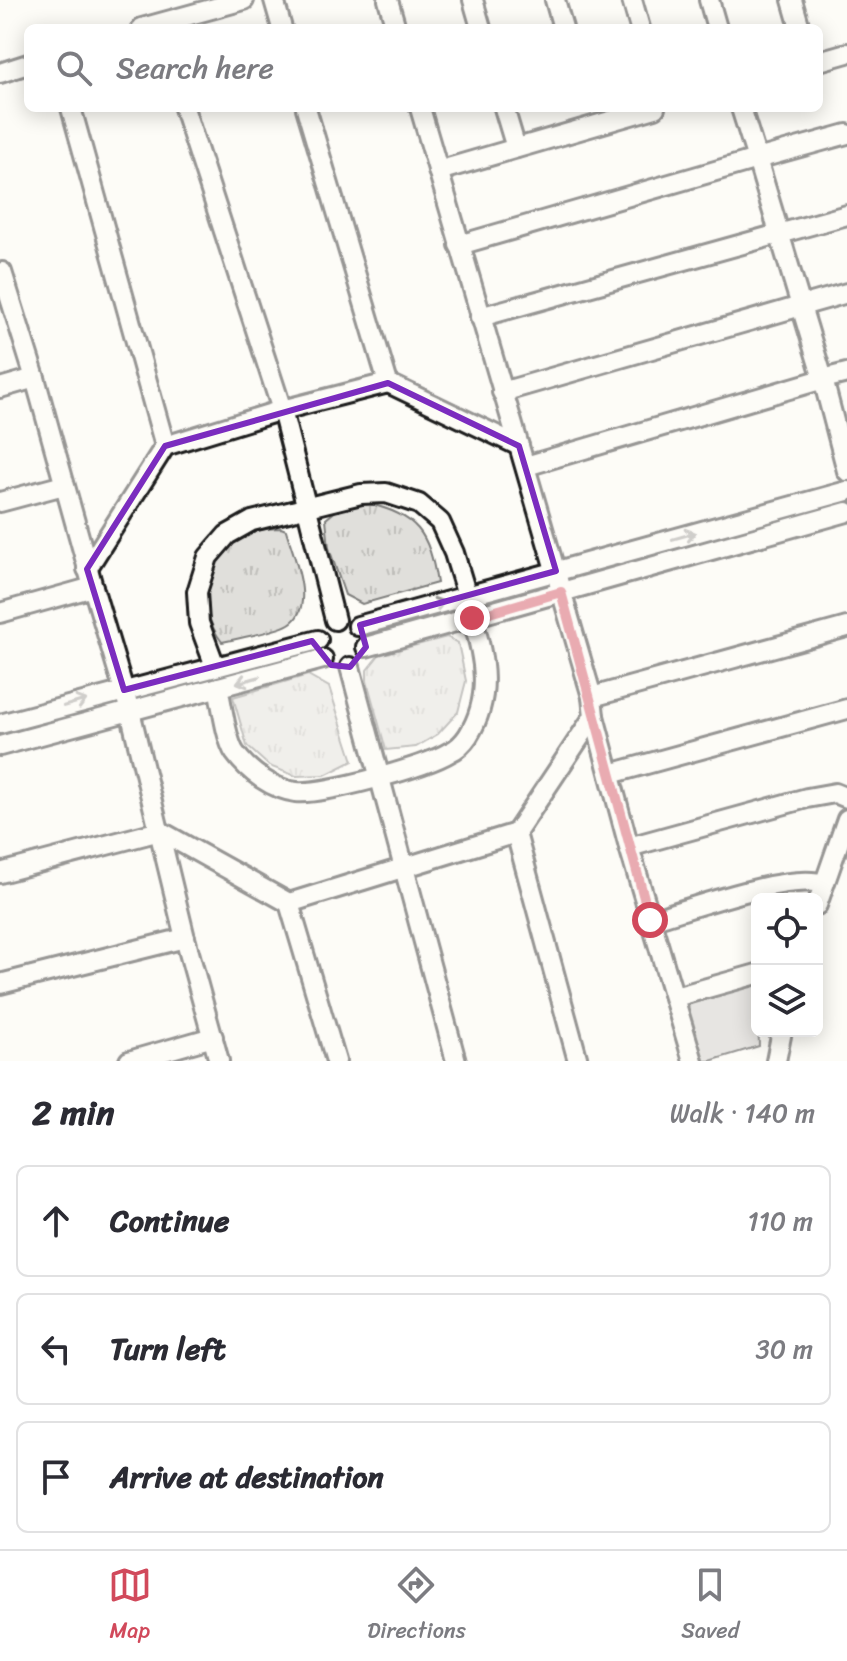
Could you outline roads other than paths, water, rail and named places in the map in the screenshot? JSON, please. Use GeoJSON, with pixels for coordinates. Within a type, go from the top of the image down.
{"type":"FeatureCollection","features":[{"type":"Feature","properties":{"kind":"street"},"geometry":{"type":"LineString","coordinates":[[160,24],[244,0]]}},
{"type":"Feature","properties":{"kind":"street"},"geometry":{"type":"LineString","coordinates":[[274,0],[281,24]]}},
{"type":"Feature","properties":{"kind":"street"},"geometry":{"type":"LineString","coordinates":[[388,0],[395,24]]}},
{"type":"Feature","properties":{"kind":"street"},"geometry":{"type":"LineString","coordinates":[[473,0],[480,24]]}},
{"type":"Feature","properties":{"kind":"street"},"geometry":{"type":"LineString","coordinates":[[555,0],[562,24]]}},
{"type":"Feature","properties":{"kind":"street"},"geometry":{"type":"LineString","coordinates":[[632,0],[639,24]]}},
{"type":"Feature","properties":{"kind":"street"},"geometry":{"type":"LineString","coordinates":[[709,0],[716,24]]}},
{"type":"Feature","properties":{"kind":"street"},"geometry":{"type":"LineString","coordinates":[[792,0],[799,24]]}},
{"type":"Feature","properties":{"kind":"street"},"geometry":{"type":"LineString","coordinates":[[823,60],[847,53]]}},
{"type":"Feature","properties":{"kind":"street"},"geometry":{"type":"LineString","coordinates":[[0,73],[24,65]]}},
{"type":"Feature","properties":{"kind":"street"},"geometry":{"type":"LineString","coordinates":[[72,112],[165,446]]}},
{"type":"Feature","properties":{"kind":"street"},"geometry":{"type":"LineString","coordinates":[[185,112],[282,410],[335,620]]}},
{"type":"Feature","properties":{"kind":"street"},"geometry":{"type":"LineString","coordinates":[[307,112],[388,383]]}},
{"type":"Feature","properties":{"kind":"street"},"geometry":{"type":"LineString","coordinates":[[421,112],[526,466],[592,697],[594,716],[629,847],[693,1061]]}},
{"type":"Feature","properties":{"kind":"street"},"geometry":{"type":"LineString","coordinates":[[505,112],[516,148]]}},
{"type":"Feature","properties":{"kind":"street"},"geometry":{"type":"LineString","coordinates":[[438,171],[516,148],[589,117],[626,112]]}},
{"type":"Feature","properties":{"kind":"street"},"geometry":{"type":"LineString","coordinates":[[742,112],[781,233],[847,471]]}},
{"type":"Feature","properties":{"kind":"street"},"geometry":{"type":"LineString","coordinates":[[459,245],[847,134]]}},
{"type":"Feature","properties":{"kind":"street"},"geometry":{"type":"LineString","coordinates":[[480,317],[847,215]]}},
{"type":"Feature","properties":{"kind":"street"},"geometry":{"type":"LineString","coordinates":[[1,270],[130,711],[185,938],[219,1061]]}},
{"type":"Feature","properties":{"kind":"street"},"geometry":{"type":"LineString","coordinates":[[502,392],[847,293]]}},
{"type":"Feature","properties":{"kind":"street"},"geometry":{"type":"LineString","coordinates":[[526,466],[847,373]]}},
{"type":"Feature","properties":{"kind":"street"},"geometry":{"type":"LineString","coordinates":[[0,388],[35,378]]}},
{"type":"Feature","properties":{"kind":"street"},"geometry":{"type":"LineString","coordinates":[[0,613],[90,578],[165,446],[282,410],[388,383],[519,446]]}},
{"type":"Feature","properties":{"kind":"street"},"geometry":{"type":"LineString","coordinates":[[0,502],[64,485]]}},
{"type":"Feature","properties":{"kind":"street"},"geometry":{"type":"LineString","coordinates":[[358,626],[847,491]]}},
{"type":"Feature","properties":{"kind":"street"},"geometry":{"type":"LineString","coordinates":[[215,666],[199,623],[197,592],[208,557],[227,535],[252,521],[361,494],[386,493],[419,504],[440,522],[454,553],[467,596]]}},
{"type":"Feature","properties":{"kind":"street"},"geometry":{"type":"LineString","coordinates":[[366,647],[847,512]]}},
{"type":"Feature","properties":{"kind":"street"},"geometry":{"type":"LineString","coordinates":[[218,687],[233,750],[249,768],[274,786],[297,792],[317,791],[379,776],[426,763],[450,753],[466,740],[479,716],[485,691],[482,649],[472,618]]}},
{"type":"Feature","properties":{"kind":"street"},"geometry":{"type":"LineString","coordinates":[[0,746],[323,659],[340,668],[350,667],[363,656],[366,647],[363,632],[358,626],[343,620],[327,624],[318,640],[323,659]]}},
{"type":"Feature","properties":{"kind":"street"},"geometry":{"type":"LineString","coordinates":[[592,697],[847,627]]}},
{"type":"Feature","properties":{"kind":"street"},"geometry":{"type":"LineString","coordinates":[[0,724],[318,640]]}},
{"type":"Feature","properties":{"kind":"street"},"geometry":{"type":"LineString","coordinates":[[350,667],[456,1061]]}},
{"type":"Feature","properties":{"kind":"street"},"geometry":{"type":"LineString","coordinates":[[610,774],[847,709]]}},
{"type":"Feature","properties":{"kind":"street"},"geometry":{"type":"LineString","coordinates":[[289,903],[516,833],[594,716]]}},
{"type":"Feature","properties":{"kind":"street"},"geometry":{"type":"LineString","coordinates":[[629,847],[807,798],[835,793],[847,798]]}},
{"type":"Feature","properties":{"kind":"street"},"geometry":{"type":"LineString","coordinates":[[821,893],[847,819]]}},
{"type":"Feature","properties":{"kind":"street"},"geometry":{"type":"LineString","coordinates":[[0,873],[160,831],[289,903],[336,1061]]}},
{"type":"Feature","properties":{"kind":"street"},"geometry":{"type":"LineString","coordinates":[[516,833],[578,1061]]}},
{"type":"Feature","properties":{"kind":"street"},"geometry":{"type":"LineString","coordinates":[[650,920],[783,882],[811,879],[824,884]]}},
{"type":"Feature","properties":{"kind":"street"},"geometry":{"type":"LineString","coordinates":[[0,984],[185,938]]}},
{"type":"Feature","properties":{"kind":"street"},"geometry":{"type":"LineString","coordinates":[[675,997],[751,976]]}},
{"type":"Feature","properties":{"kind":"street"},"geometry":{"type":"LineString","coordinates":[[129,1061],[213,1037]]}},
{"type":"Feature","properties":{"kind":"street"},"geometry":{"type":"LineString","coordinates":[[776,1061],[781,1037]]}}]}
